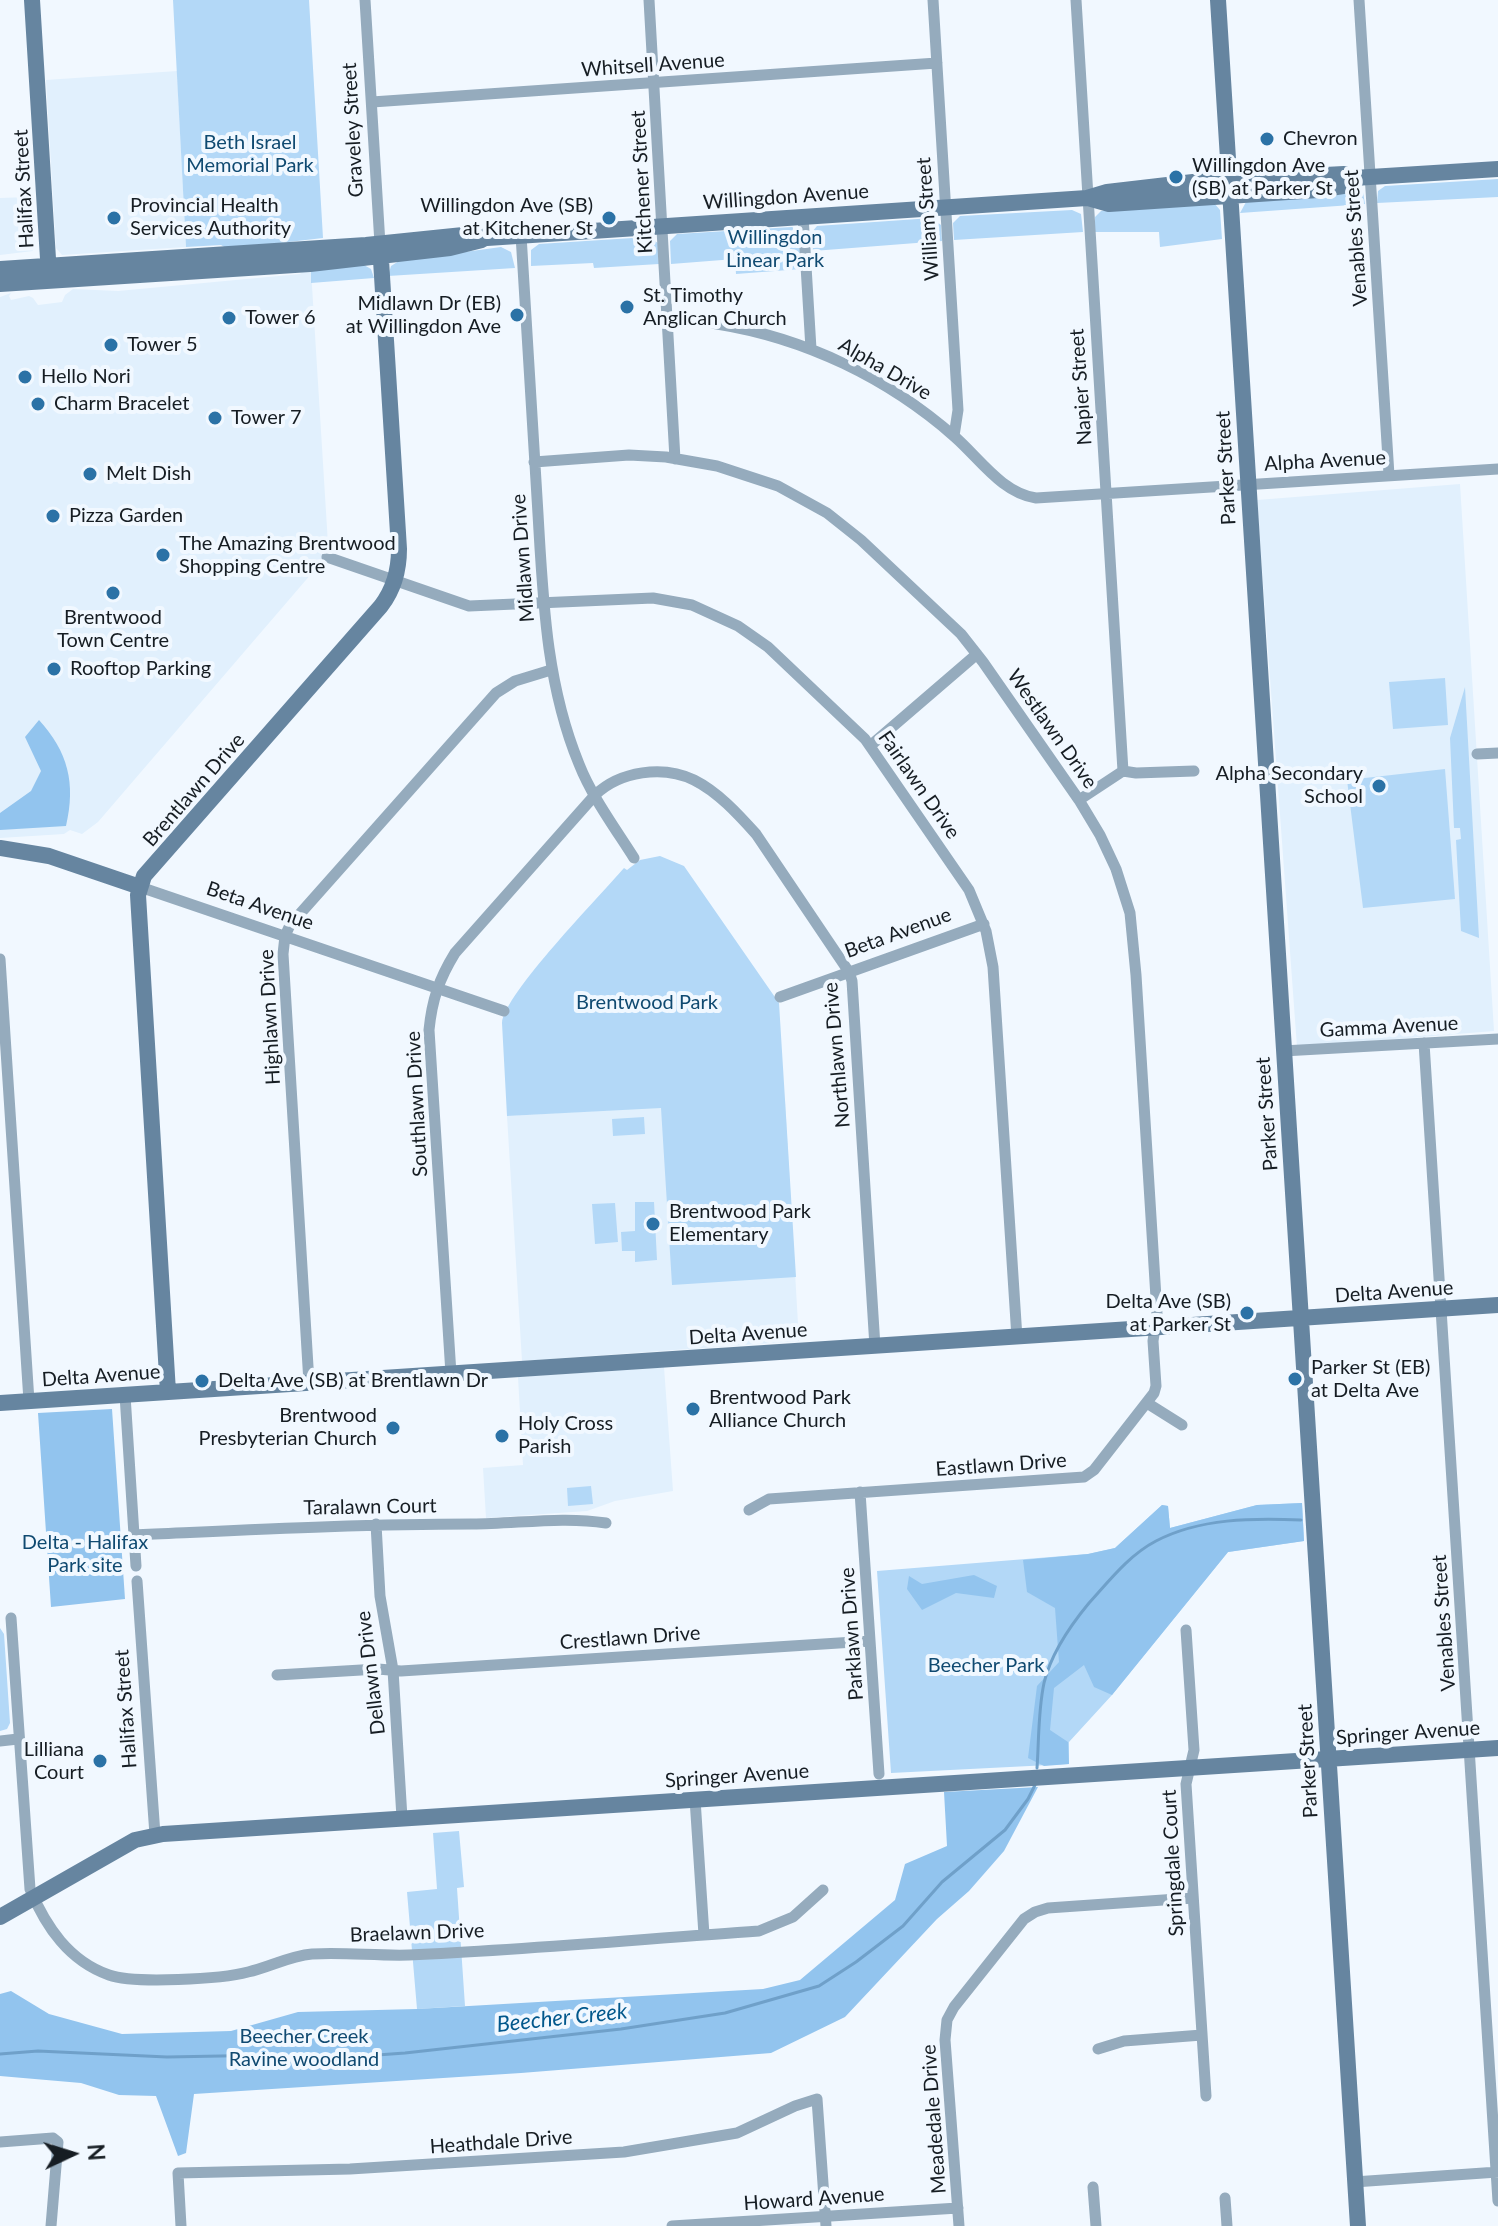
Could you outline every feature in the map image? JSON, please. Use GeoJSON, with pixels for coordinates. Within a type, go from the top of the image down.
{"type":"FeatureCollection","features":[{"type":"Feature","properties":{"kind":"street","name":"Halifax Street"},"geometry":{"type":"LineString","coordinates":[[32,0],[48,273]]}},
{"type":"Feature","properties":{"kind":"street","name":"Graveley Street"},"geometry":{"type":"LineString","coordinates":[[365,0],[380,251]]}},
{"type":"Feature","properties":{"kind":"street","name":"Kitchener Street"},"geometry":{"type":"LineString","coordinates":[[649,0],[675,459]]}},
{"type":"Feature","properties":{"kind":"street","name":"William Street"},"geometry":{"type":"LineString","coordinates":[[933,0],[958,410],[954,436]]}},
{"type":"Feature","properties":{"kind":"street","name":"Napier Street"},"geometry":{"type":"LineString","coordinates":[[1076,0],[1123,771]]}},
{"type":"Feature","properties":{"kind":"street","name":"Parker Street"},"geometry":{"type":"LineString","coordinates":[[1218,0],[1358,2226]]}},
{"type":"Feature","properties":{"kind":"street","name":"Venables Street"},"geometry":{"type":"LineString","coordinates":[[1359,0],[1362,178],[1389,475]]}},
{"type":"Feature","properties":{"kind":"street","name":"Whitsell Avenue"},"geometry":{"type":"LineString","coordinates":[[372,102],[937,63]]}},
{"type":"Feature","properties":{"kind":"street","name":"Willingdon Avenue"},"geometry":{"type":"LineString","coordinates":[[0,269],[48,273],[310,264],[380,251],[474,244],[487,238],[521,235],[1087,198],[1107,192],[1193,182],[1230,188],[1318,190],[1343,186],[1362,178],[1498,169]]}},
{"type":"Feature","properties":{"kind":"street"},"geometry":{"type":"LineString","coordinates":[[803,216],[811,349]]}},
{"type":"Feature","properties":{"kind":"street","name":"Midlawn Drive"},"geometry":{"type":"LineString","coordinates":[[521,235],[534,462],[551,670],[561,714],[578,763],[634,858]]}},
{"type":"Feature","properties":{"kind":"street","name":"Brentlawn Drive"},"geometry":{"type":"LineString","coordinates":[[140,887],[144,876],[381,606],[395,581],[399,549],[380,251]]}},
{"type":"Feature","properties":{"kind":"street","name":"Willingdon Avenue"},"geometry":{"type":"LineString","coordinates":[[0,284],[48,273]]}},
{"type":"Feature","properties":{"kind":"street","name":"Alpha Drive"},"geometry":{"type":"LineString","coordinates":[[668,319],[680,318],[747,329],[811,349],[856,369],[906,398],[1022,496],[1106,494]]}},
{"type":"Feature","properties":{"kind":"street","name":"Westlawn Drive"},"geometry":{"type":"LineString","coordinates":[[534,462],[629,455],[717,466],[769,482],[827,513],[861,540],[954,627],[977,654],[1100,835],[1116,869],[1130,913],[1157,1314],[1155,1329]]}},
{"type":"Feature","properties":{"kind":"street","name":"Alpha Avenue"},"geometry":{"type":"LineString","coordinates":[[1106,494],[1498,469]]}},
{"type":"Feature","properties":{"kind":"street","name":"Fairlawn Drive"},"geometry":{"type":"LineString","coordinates":[[327,557],[469,606],[616,598],[653,598],[692,605],[720,616],[768,647],[870,746],[965,882],[984,924],[993,967],[1017,1338]]}},
{"type":"Feature","properties":{"kind":"street"},"geometry":{"type":"LineString","coordinates":[[870,746],[977,654]]}},
{"type":"Feature","properties":{"kind":"street","name":"Highlawn Drive"},"geometry":{"type":"LineString","coordinates":[[309,1383],[283,967],[285,936],[301,913],[496,693],[515,681],[551,670]]}},
{"type":"Feature","properties":{"kind":"street"},"geometry":{"type":"LineString","coordinates":[[1477,754],[1498,753]]}},
{"type":"Feature","properties":{"kind":"street"},"geometry":{"type":"LineString","coordinates":[[1079,800],[1123,771],[1194,771]]}},
{"type":"Feature","properties":{"kind":"street","name":"Northlawn Drive"},"geometry":{"type":"LineString","coordinates":[[595,795],[605,784],[620,778],[658,772],[695,780],[716,794],[756,834],[849,972],[875,1347]]}},
{"type":"Feature","properties":{"kind":"street","name":"Southlawn Drive"},"geometry":{"type":"LineString","coordinates":[[451,1374],[429,1030],[431,1003],[455,953],[595,795]]}},
{"type":"Feature","properties":{"kind":"street","name":"Beta Avenue"},"geometry":{"type":"LineString","coordinates":[[0,848],[49,856],[504,1011]]}},
{"type":"Feature","properties":{"kind":"street"},"geometry":{"type":"LineString","coordinates":[[140,887],[137,901],[168,1392]]}},
{"type":"Feature","properties":{"kind":"street","name":"Beta Avenue"},"geometry":{"type":"LineString","coordinates":[[780,997],[984,924]]}},
{"type":"Feature","properties":{"kind":"street"},"geometry":{"type":"LineString","coordinates":[[0,959],[29,1401]]}},
{"type":"Feature","properties":{"kind":"street","name":"Gamma Avenue"},"geometry":{"type":"LineString","coordinates":[[1283,1051],[1498,1039]]}},
{"type":"Feature","properties":{"kind":"street","name":"Venables Street"},"geometry":{"type":"LineString","coordinates":[[1424,1043],[1498,2201]]}},
{"type":"Feature","properties":{"kind":"street","name":"Delta Avenue"},"geometry":{"type":"LineString","coordinates":[[0,1403],[1498,1305]]}},
{"type":"Feature","properties":{"kind":"street","name":"Eastlawn Drive"},"geometry":{"type":"LineString","coordinates":[[749,1510],[769,1499],[1084,1477],[1094,1470],[1156,1388],[1155,1329]]}},
{"type":"Feature","properties":{"kind":"street"},"geometry":{"type":"LineString","coordinates":[[125,1395],[136,1566]]}},
{"type":"Feature","properties":{"kind":"street"},"geometry":{"type":"LineString","coordinates":[[1147,1403],[1182,1425]]}},
{"type":"Feature","properties":{"kind":"street","name":"Parklawn Drive"},"geometry":{"type":"LineString","coordinates":[[860,1492],[879,1774]]}},
{"type":"Feature","properties":{"kind":"street","name":"Taralawn Court"},"geometry":{"type":"LineString","coordinates":[[134,1535],[376,1524],[587,1520],[606,1523]]}},
{"type":"Feature","properties":{"kind":"street","name":"Dellawn Drive"},"geometry":{"type":"LineString","coordinates":[[376,1524],[380,1596],[393,1670],[402,1818]]}},
{"type":"Feature","properties":{"kind":"street","name":"Halifax Street"},"geometry":{"type":"LineString","coordinates":[[137,1581],[155,1835]]}},
{"type":"Feature","properties":{"kind":"street"},"geometry":{"type":"LineString","coordinates":[[11,1618],[29,1885],[34,1898]]}},
{"type":"Feature","properties":{"kind":"street","name":"Springdale Court"},"geometry":{"type":"LineString","coordinates":[[1186,1630],[1194,1750],[1186,1784],[1206,2096]]}},
{"type":"Feature","properties":{"kind":"street","name":"Crestlawn Drive"},"geometry":{"type":"LineString","coordinates":[[277,1675],[870,1641]]}},
{"type":"Feature","properties":{"kind":"street"},"geometry":{"type":"LineString","coordinates":[[0,1741],[18,1739]]}},
{"type":"Feature","properties":{"kind":"street","name":"Springer Avenue"},"geometry":{"type":"LineString","coordinates":[[0,1917],[135,1840],[155,1835],[1498,1748]]}},
{"type":"Feature","properties":{"kind":"street"},"geometry":{"type":"LineString","coordinates":[[695,1799],[704,1935]]}},
{"type":"Feature","properties":{"kind":"street","name":"Braelawn Drive"},"geometry":{"type":"LineString","coordinates":[[34,1898],[70,1953],[87,1966],[134,1980],[235,1975],[284,1959],[314,1954],[410,1955],[759,1931],[793,1917],[823,1890]]}},
{"type":"Feature","properties":{"kind":"street","name":"Meadedale Drive"},"geometry":{"type":"LineString","coordinates":[[959,2226],[945,2040],[947,2020],[954,2007],[1024,1919],[1035,1912],[1048,1908],[1192,1898]]}},
{"type":"Feature","properties":{"kind":"street"},"geometry":{"type":"LineString","coordinates":[[1098,2049],[1124,2041],[1202,2035]]}},
{"type":"Feature","properties":{"kind":"street","name":"Heathdale Drive"},"geometry":{"type":"LineString","coordinates":[[181,2226],[178,2173],[350,2169],[624,2152],[737,2133],[817,2099],[825,2221]]}},
{"type":"Feature","properties":{"kind":"street"},"geometry":{"type":"LineString","coordinates":[[0,2142],[57,2140],[51,2226]]}},
{"type":"Feature","properties":{"kind":"street"},"geometry":{"type":"LineString","coordinates":[[1354,2182],[1497,2172]]}},
{"type":"Feature","properties":{"kind":"street"},"geometry":{"type":"LineString","coordinates":[[1093,2187],[1096,2226]]}},
{"type":"Feature","properties":{"kind":"street"},"geometry":{"type":"LineString","coordinates":[[1225,2198],[1227,2226]]}},
{"type":"Feature","properties":{"kind":"street","name":"Howard Avenue"},"geometry":{"type":"LineString","coordinates":[[672,2226],[825,2221],[958,2208]]}},
{"type":"Feature","properties":{"kind":"shaded area"},"geometry":{"type":"Polygon","coordinates":[[[177,71],[186,247],[62,255],[56,248],[46,80],[177,71]]]}},
{"type":"Feature","properties":{"kind":"shaded area"},"geometry":{"type":"Polygon","coordinates":[[[29,197],[33,251],[0,255],[0,198],[29,197]]]}},
{"type":"Feature","properties":{"kind":"shaded area","name":"The Amazing Brentwood Shopping Centre"},"geometry":{"type":"Polygon","coordinates":[[[311,270],[328,544],[324,559],[98,822],[82,834],[70,830],[64,834],[0,838],[0,297],[11,293],[11,300],[29,296],[38,305],[62,302],[73,289],[118,291],[300,274],[311,270]]]}},
{"type":"Feature","properties":{"kind":"shaded area","name":"Alpha Secondary School"},"geometry":{"type":"Polygon","coordinates":[[[1460,484],[1494,1031],[1297,1047],[1257,500],[1460,484]]]}},
{"type":"Feature","properties":{"kind":"shaded area","name":"Brentwood Park Elementary"},"geometry":{"type":"Polygon","coordinates":[[[785,1100],[799,1341],[522,1361],[507,1116],[785,1100]]]}},
{"type":"Feature","properties":{"kind":"shaded area"},"geometry":{"type":"Polygon","coordinates":[[[664,1367],[673,1491],[615,1501],[587,1511],[486,1518],[483,1468],[523,1465],[518,1377],[664,1367]]]}},
{"type":"Feature","properties":{"kind":"green space","name":"Beth Israel Memorial Park"},"geometry":{"type":"Polygon","coordinates":[[[173,0],[309,0],[323,238],[228,249],[221,245],[186,247],[173,0]]]}},
{"type":"Feature","properties":{"kind":"green space"},"geometry":{"type":"Polygon","coordinates":[[[1498,179],[1498,197],[1377,203],[1378,191],[1385,186],[1498,179]]]}},
{"type":"Feature","properties":{"kind":"green space"},"geometry":{"type":"Polygon","coordinates":[[[1355,189],[1363,192],[1365,204],[1240,213],[1246,202],[1355,189]]]}},
{"type":"Feature","properties":{"kind":"green space"},"geometry":{"type":"Polygon","coordinates":[[[1214,203],[1220,210],[1222,239],[1160,247],[1159,232],[1095,232],[1095,217],[1101,211],[1214,203]]]}},
{"type":"Feature","properties":{"kind":"green space"},"geometry":{"type":"Polygon","coordinates":[[[1072,210],[1081,214],[1083,232],[954,240],[953,223],[960,216],[1072,210]]]}},
{"type":"Feature","properties":{"kind":"green space","name":"Willingdon Linear Park"},"geometry":{"type":"Polygon","coordinates":[[[932,218],[941,225],[942,241],[813,251],[812,232],[817,226],[932,218]]]}},
{"type":"Feature","properties":{"kind":"green space","name":"Willingdon Linear Park"},"geometry":{"type":"Polygon","coordinates":[[[792,227],[799,235],[801,269],[736,274],[735,259],[671,264],[670,241],[677,234],[792,227]]]}},
{"type":"Feature","properties":{"kind":"green space"},"geometry":{"type":"Polygon","coordinates":[[[648,237],[658,243],[659,264],[594,268],[593,263],[531,266],[531,250],[539,244],[648,237]]]}},
{"type":"Feature","properties":{"kind":"green space"},"geometry":{"type":"Polygon","coordinates":[[[501,247],[511,252],[515,268],[388,276],[391,266],[399,261],[501,247]]]}},
{"type":"Feature","properties":{"kind":"green space"},"geometry":{"type":"Polygon","coordinates":[[[364,265],[371,269],[374,278],[311,283],[311,270],[364,265]]]}},
{"type":"Feature","properties":{"kind":"green space"},"geometry":{"type":"Polygon","coordinates":[[[1445,678],[1448,725],[1393,729],[1389,682],[1445,678]]]}},
{"type":"Feature","properties":{"kind":"green space"},"geometry":{"type":"Polygon","coordinates":[[[1465,687],[1479,938],[1461,931],[1456,840],[1461,839],[1460,828],[1454,828],[1450,738],[1465,687]]]}},
{"type":"Feature","properties":{"kind":"green space"},"geometry":{"type":"Polygon","coordinates":[[[39,720],[57,744],[67,769],[70,796],[66,826],[0,830],[0,813],[31,791],[41,771],[25,737],[39,720]]]}},
{"type":"Feature","properties":{"kind":"green space"},"geometry":{"type":"Polygon","coordinates":[[[1445,769],[1455,899],[1363,908],[1347,780],[1445,769]]]}},
{"type":"Feature","properties":{"kind":"green space","name":"Brentwood Park"},"geometry":{"type":"Polygon","coordinates":[[[660,856],[684,866],[779,1003],[796,1277],[672,1285],[661,1108],[507,1116],[502,1023],[507,1009],[535,969],[624,868],[627,870],[640,860],[660,856]]]}},
{"type":"Feature","properties":{"kind":"green space"},"geometry":{"type":"Polygon","coordinates":[[[644,1117],[645,1134],[613,1136],[612,1119],[644,1117]]]}},
{"type":"Feature","properties":{"kind":"green space"},"geometry":{"type":"Polygon","coordinates":[[[635,1202],[654,1202],[657,1260],[635,1262],[635,1251],[622,1251],[621,1232],[635,1231],[635,1202]]]}},
{"type":"Feature","properties":{"kind":"green space"},"geometry":{"type":"Polygon","coordinates":[[[615,1203],[618,1242],[595,1244],[592,1204],[615,1203]]]}},
{"type":"Feature","properties":{"kind":"green space","name":"Delta - Halifax Park site"},"geometry":{"type":"Polygon","coordinates":[[[112,1409],[125,1599],[51,1607],[38,1413],[112,1409]]]}},
{"type":"Feature","properties":{"kind":"green space"},"geometry":{"type":"Polygon","coordinates":[[[591,1486],[593,1504],[568,1506],[567,1488],[591,1486]]]}},
{"type":"Feature","properties":{"kind":"green space","name":"Beecher Park"},"geometry":{"type":"Polygon","coordinates":[[[1302,1503],[1304,1541],[1228,1552],[1112,1695],[1069,1742],[1069,1764],[891,1773],[877,1571],[1088,1554],[1115,1548],[1162,1505],[1168,1506],[1170,1528],[1257,1505],[1302,1503]]]}},
{"type":"Feature","properties":{"kind":"green space"},"geometry":{"type":"Polygon","coordinates":[[[1302,1503],[1304,1541],[1228,1552],[1112,1695],[1094,1687],[1084,1665],[1054,1688],[1050,1730],[1068,1742],[1069,1764],[1044,1766],[1028,1758],[1037,1686],[1059,1662],[1055,1608],[1027,1592],[1023,1560],[1088,1554],[1115,1548],[1162,1505],[1168,1506],[1170,1528],[1257,1505],[1302,1503]]]}},
{"type":"Feature","properties":{"kind":"green space"},"geometry":{"type":"Polygon","coordinates":[[[974,1575],[997,1586],[994,1598],[956,1593],[922,1610],[907,1589],[909,1576],[922,1584],[974,1575]]]}},
{"type":"Feature","properties":{"kind":"green space"},"geometry":{"type":"Polygon","coordinates":[[[0,1628],[4,1634],[10,1723],[7,1729],[0,1731],[0,1628]]]}},
{"type":"Feature","properties":{"kind":"green space","name":"Beecher Creek Ravine woodland"},"geometry":{"type":"Polygon","coordinates":[[[1038,1787],[1004,1851],[845,2017],[771,2053],[194,2094],[186,2153],[178,2156],[156,2096],[119,2095],[81,2083],[0,2076],[0,1994],[11,1991],[49,2014],[122,2034],[231,2031],[298,2012],[417,2009],[763,1989],[800,1980],[895,1900],[905,1864],[947,1846],[944,1792],[1038,1787]]]}},
{"type":"Feature","properties":{"kind":"green space"},"geometry":{"type":"Polygon","coordinates":[[[459,1831],[464,1887],[457,1888],[465,2006],[417,2009],[407,1892],[437,1889],[433,1833],[459,1831]]]}},
{"type":"Feature","properties":{"kind":"waterway","name":"Beecher Creek"},"geometry":{"type":"LineString","coordinates":[[1037,1768],[1042,1694],[1051,1661],[1082,1612],[1128,1561],[1156,1541],[1190,1528],[1246,1520],[1301,1520]]}},
{"type":"Feature","properties":{"kind":"waterway"},"geometry":{"type":"LineString","coordinates":[[72,1544],[88,1542]]}},
{"type":"Feature","properties":{"kind":"waterway","name":"Beecher Creek"},"geometry":{"type":"LineString","coordinates":[[0,2054],[38,2051],[167,2057],[275,2055],[322,2059],[621,2029],[725,2013],[819,1986],[856,1962],[903,1926],[942,1882],[1005,1830],[1035,1785]]}},
{"type":"Feature","properties":{"kind":"place","name":"Chevron"},"geometry":{"type":"Point","coordinates":[1267,139]}},
{"type":"Feature","properties":{"kind":"place","name":"Willingdon Ave (SB) at Parker St"},"geometry":{"type":"Point","coordinates":[1176,177]}},
{"type":"Feature","properties":{"kind":"place","name":"Provincial Health Services Authority"},"geometry":{"type":"Point","coordinates":[114,218]}},
{"type":"Feature","properties":{"kind":"place","name":"Willingdon Ave (SB) at Kitchener St"},"geometry":{"type":"Point","coordinates":[609,218]}},
{"type":"Feature","properties":{"kind":"place","name":"St. Timothy Anglican Church"},"geometry":{"type":"Point","coordinates":[627,307]}},
{"type":"Feature","properties":{"kind":"place","name":"Midlawn Dr (EB) at Willingdon Ave"},"geometry":{"type":"Point","coordinates":[517,315]}},
{"type":"Feature","properties":{"kind":"place","name":"Tower 6"},"geometry":{"type":"Point","coordinates":[229,318]}},
{"type":"Feature","properties":{"kind":"place","name":"Tower 5"},"geometry":{"type":"Point","coordinates":[111,345]}},
{"type":"Feature","properties":{"kind":"place","name":"Hello Nori"},"geometry":{"type":"Point","coordinates":[25,377]}},
{"type":"Feature","properties":{"kind":"place","name":"Charm Bracelet"},"geometry":{"type":"Point","coordinates":[38,404]}},
{"type":"Feature","properties":{"kind":"place","name":"Tower 7"},"geometry":{"type":"Point","coordinates":[215,418]}},
{"type":"Feature","properties":{"kind":"place","name":"Melt Dish"},"geometry":{"type":"Point","coordinates":[90,474]}},
{"type":"Feature","properties":{"kind":"place","name":"Pizza Garden"},"geometry":{"type":"Point","coordinates":[53,516]}},
{"type":"Feature","properties":{"kind":"place","name":"The Amazing Brentwood Shopping Centre"},"geometry":{"type":"Point","coordinates":[163,555]}},
{"type":"Feature","properties":{"kind":"place","name":"Brentwood Town Centre"},"geometry":{"type":"Point","coordinates":[113,593]}},
{"type":"Feature","properties":{"kind":"place","name":"Rooftop Parking"},"geometry":{"type":"Point","coordinates":[54,669]}},
{"type":"Feature","properties":{"kind":"place","name":"Alpha Secondary School"},"geometry":{"type":"Point","coordinates":[1379,786]}},
{"type":"Feature","properties":{"kind":"place","name":"Brentwood Park Elementary"},"geometry":{"type":"Point","coordinates":[653,1224]}},
{"type":"Feature","properties":{"kind":"place","name":"Delta Ave (SB) at Parker St"},"geometry":{"type":"Point","coordinates":[1247,1313]}},
{"type":"Feature","properties":{"kind":"place","name":"Parker St (EB) at Delta Ave"},"geometry":{"type":"Point","coordinates":[1295,1379]}},
{"type":"Feature","properties":{"kind":"place","name":"Delta Ave (SB) at Brentlawn Dr"},"geometry":{"type":"Point","coordinates":[202,1381]}},
{"type":"Feature","properties":{"kind":"place","name":"Brentwood Park Alliance Church"},"geometry":{"type":"Point","coordinates":[693,1409]}},
{"type":"Feature","properties":{"kind":"place","name":"Brentwood Presbyterian Church"},"geometry":{"type":"Point","coordinates":[393,1428]}},
{"type":"Feature","properties":{"kind":"place","name":"Holy Cross Parish"},"geometry":{"type":"Point","coordinates":[502,1436]}},
{"type":"Feature","properties":{"kind":"place","name":"Lilliana Court"},"geometry":{"type":"Point","coordinates":[100,1761]}}]}
